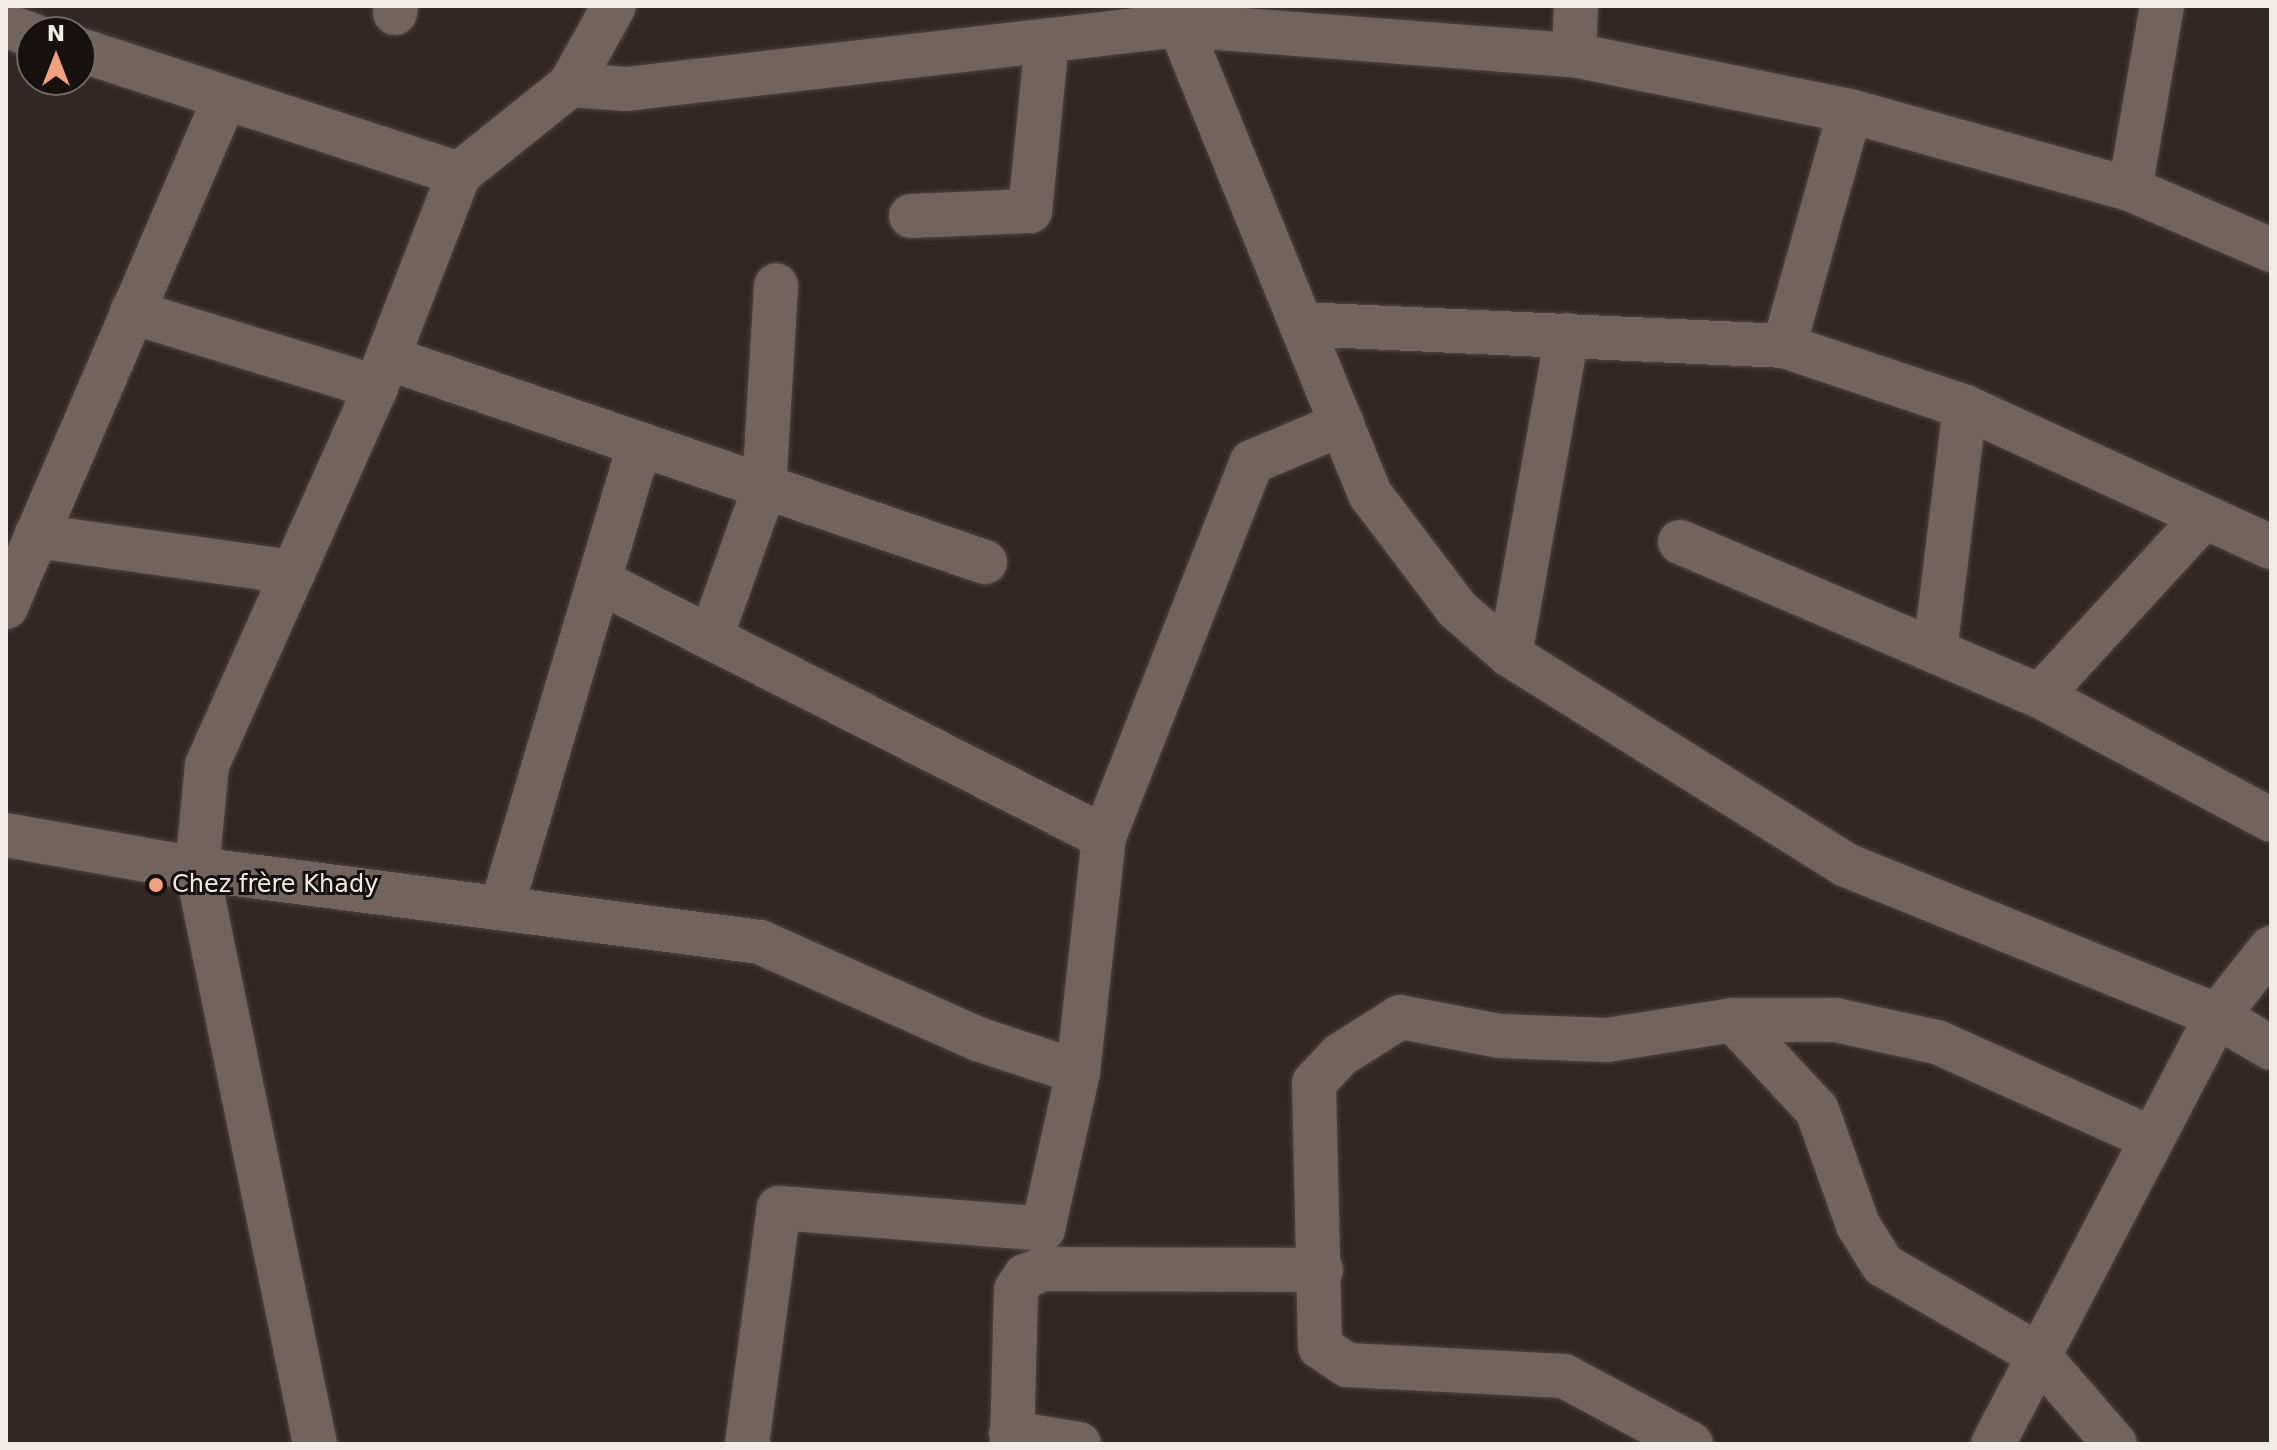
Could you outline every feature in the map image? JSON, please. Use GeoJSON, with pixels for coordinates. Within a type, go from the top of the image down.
{"type":"FeatureCollection","features":[{"type":"Feature","properties":{"kind":"street"},"geometry":{"type":"LineString","coordinates":[[315,1444],[197,869],[207,765],[382,372],[459,174],[570,85],[614,6]]}},
{"type":"Feature","properties":{"kind":"street"},"geometry":{"type":"LineString","coordinates":[[1574,55],[1576,6]]}},
{"type":"Feature","properties":{"kind":"street"},"geometry":{"type":"LineString","coordinates":[[2130,189],[2162,6]]}},
{"type":"Feature","properties":{"kind":"street"},"geometry":{"type":"LineString","coordinates":[[570,85],[626,89],[1047,41],[1176,16],[1574,55],[1850,111],[2130,189],[2271,250]]}},
{"type":"Feature","properties":{"kind":"street"},"geometry":{"type":"LineString","coordinates":[[1176,16],[1370,494],[1457,609],[1510,655],[1846,865],[2217,1016],[2271,1048]]}},
{"type":"Feature","properties":{"kind":"street"},"geometry":{"type":"LineString","coordinates":[[911,216],[1030,211],[1047,41]]}},
{"type":"Feature","properties":{"kind":"street"},"geometry":{"type":"LineString","coordinates":[[96,55],[459,174]]}},
{"type":"Feature","properties":{"kind":"street"},"geometry":{"type":"LineString","coordinates":[[6,607],[225,98]]}},
{"type":"Feature","properties":{"kind":"street"},"geometry":{"type":"LineString","coordinates":[[1784,346],[1850,111]]}},
{"type":"Feature","properties":{"kind":"street"},"geometry":{"type":"LineString","coordinates":[[711,637],[764,489],[776,285]]}},
{"type":"Feature","properties":{"kind":"street"},"geometry":{"type":"LineString","coordinates":[[132,312],[382,372],[639,446],[985,562]]}},
{"type":"Feature","properties":{"kind":"street"},"geometry":{"type":"LineString","coordinates":[[1301,324],[1784,346],[1965,407],[2271,547]]}},
{"type":"Feature","properties":{"kind":"street"},"geometry":{"type":"LineString","coordinates":[[1510,655],[1567,335]]}},
{"type":"Feature","properties":{"kind":"street"},"geometry":{"type":"LineString","coordinates":[[1935,651],[1965,407]]}},
{"type":"Feature","properties":{"kind":"street"},"geometry":{"type":"LineString","coordinates":[[747,1444],[779,1208],[1043,1229],[1078,1072],[1104,837],[1252,462],[1342,424]]}},
{"type":"Feature","properties":{"kind":"street"},"geometry":{"type":"LineString","coordinates":[[502,906],[639,446]]}},
{"type":"Feature","properties":{"kind":"street"},"geometry":{"type":"LineString","coordinates":[[2040,696],[2204,517]]}},
{"type":"Feature","properties":{"kind":"street"},"geometry":{"type":"LineString","coordinates":[[36,536],[293,572]]}},
{"type":"Feature","properties":{"kind":"street"},"geometry":{"type":"LineString","coordinates":[[1680,542],[2040,696],[2271,820]]}},
{"type":"Feature","properties":{"kind":"street"},"geometry":{"type":"LineString","coordinates":[[599,581],[1104,837]]}},
{"type":"Feature","properties":{"kind":"street"},"geometry":{"type":"LineString","coordinates":[[6,835],[197,869],[502,906],[760,942],[978,1039],[1078,1072]]}},
{"type":"Feature","properties":{"kind":"street"},"geometry":{"type":"LineString","coordinates":[[1993,1444],[2037,1354],[2217,1016],[2271,948]]}},
{"type":"Feature","properties":{"kind":"street"},"geometry":{"type":"LineString","coordinates":[[1691,1444],[1564,1376],[1347,1365],[1320,1347],[1321,1270],[1314,1083],[1368,1033],[1400,1017],[1500,1036],[1607,1040],[1733,1020],[1835,1020],[1937,1042],[2151,1138]]}},
{"type":"Feature","properties":{"kind":"street"},"geometry":{"type":"LineString","coordinates":[[1733,1020],[1817,1110],[1858,1225],[1883,1265],[2037,1354],[2115,1444]]}},
{"type":"Feature","properties":{"kind":"street"},"geometry":{"type":"LineString","coordinates":[[1079,1444],[1012,1438],[1016,1290],[1025,1276],[1044,1269],[1321,1270]]}},
{"type":"Feature","properties":{"kind":"place","name":"Chez frère Khady"},"geometry":{"type":"Point","coordinates":[156,885]}}]}
